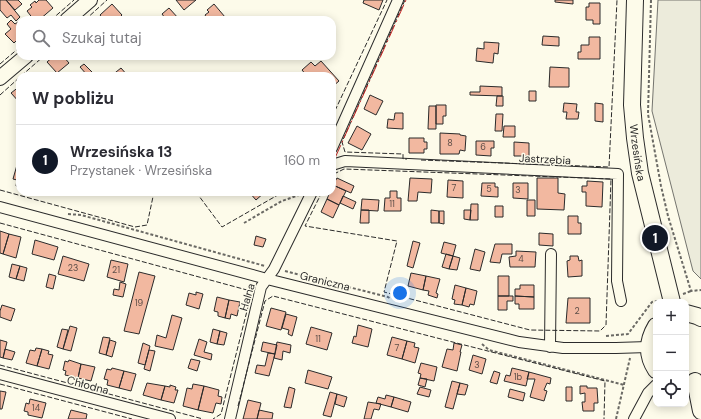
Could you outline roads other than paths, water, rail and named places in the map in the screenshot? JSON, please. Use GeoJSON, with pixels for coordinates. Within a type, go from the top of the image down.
{"type":"FeatureCollection","features":[{"type":"Feature","properties":{"kind":"main road","name":"Wrzesińska"},"geometry":{"type":"LineString","coordinates":[[635,0],[632,105],[635,138],[640,173],[671,299]]}},
{"type":"Feature","properties":{"kind":"main road"},"geometry":{"type":"LineString","coordinates":[[689,314],[701,318]]}},
{"type":"Feature","properties":{"kind":"main road"},"geometry":{"type":"LineString","coordinates":[[653,331],[650,336],[648,347],[650,359],[653,364]]}},
{"type":"Feature","properties":{"kind":"main road"},"geometry":{"type":"LineString","coordinates":[[694,381],[701,411]]}},
{"type":"Feature","properties":{"kind":"street"},"geometry":{"type":"LineString","coordinates":[[72,16],[90,0]]}},
{"type":"Feature","properties":{"kind":"street"},"geometry":{"type":"LineString","coordinates":[[336,139],[398,0]]}},
{"type":"Feature","properties":{"kind":"street"},"geometry":{"type":"LineString","coordinates":[[0,78],[21,60]]}},
{"type":"Feature","properties":{"kind":"street"},"geometry":{"type":"LineString","coordinates":[[336,150],[345,161]]}},
{"type":"Feature","properties":{"kind":"street","name":"Jastrzębia"},"geometry":{"type":"LineString","coordinates":[[336,164],[345,161],[618,174],[617,281],[621,301]]}},
{"type":"Feature","properties":{"kind":"street","name":"Halna"},"geometry":{"type":"LineString","coordinates":[[230,419],[261,286],[274,269],[310,196]]}},
{"type":"Feature","properties":{"kind":"street","name":"Graniczna"},"geometry":{"type":"LineString","coordinates":[[0,207],[267,279],[519,342],[550,347],[648,347]]}},
{"type":"Feature","properties":{"kind":"street"},"geometry":{"type":"LineString","coordinates":[[550,347],[551,254]]}},
{"type":"Feature","properties":{"kind":"street","name":"Chłodna"},"geometry":{"type":"LineString","coordinates":[[0,374],[170,419]]}},
{"type":"Feature","properties":{"kind":"street"},"geometry":{"type":"LineString","coordinates":[[634,419],[648,393],[653,388]]}},
{"type":"Feature","properties":{"kind":"place","name":"Wrzesińska 13"},"geometry":{"type":"Point","coordinates":[655,238]}}]}
